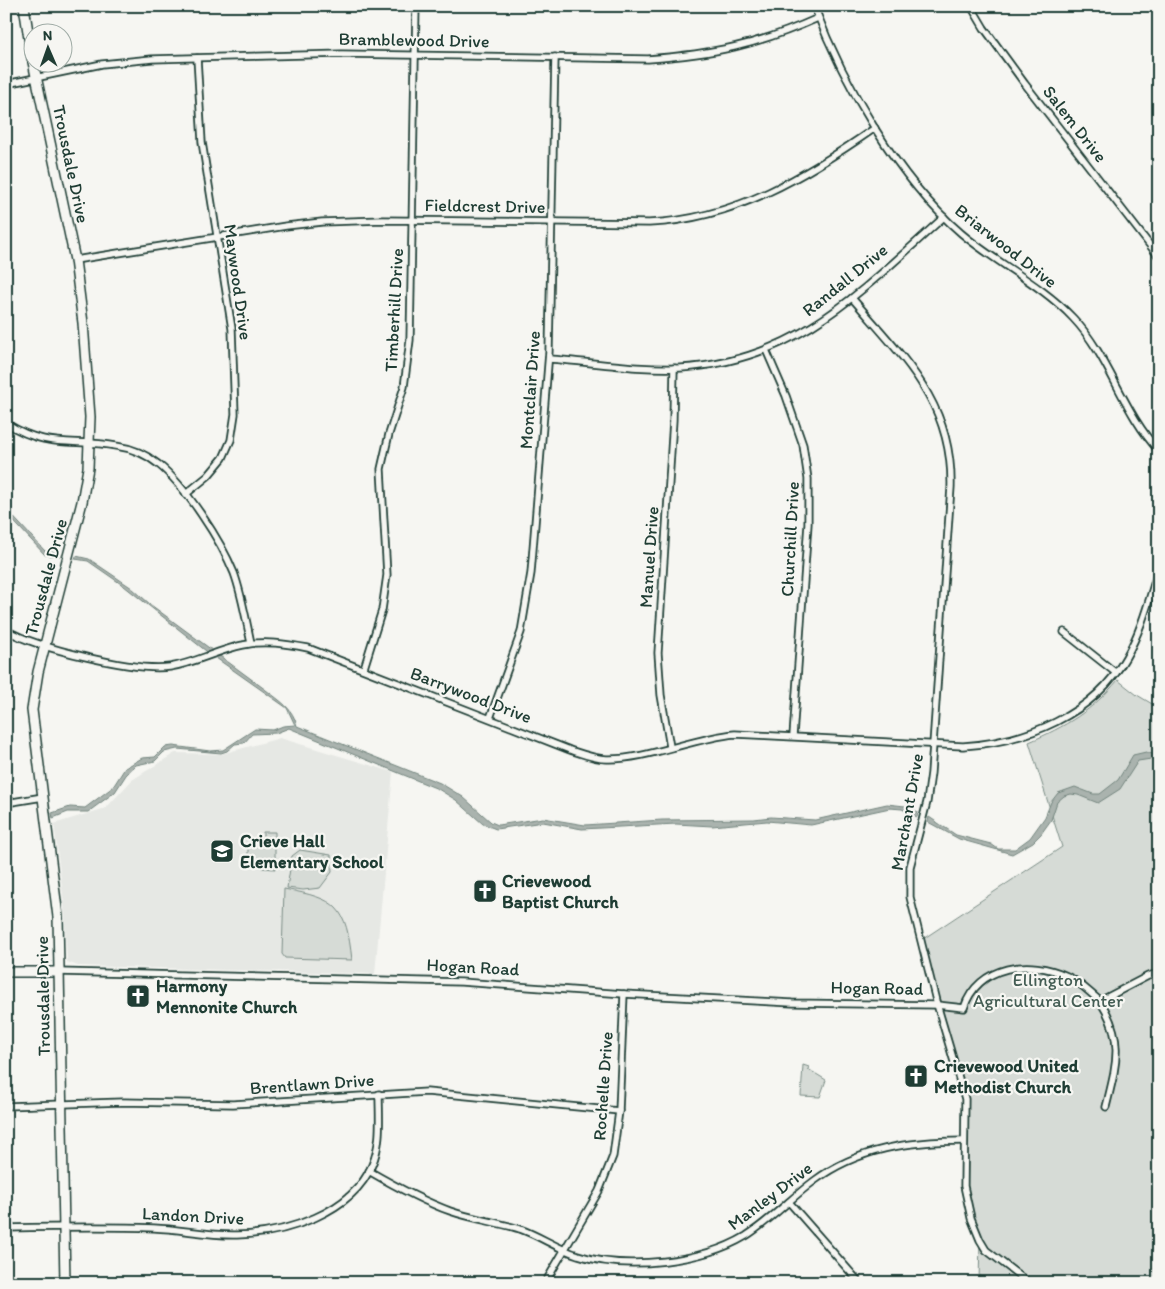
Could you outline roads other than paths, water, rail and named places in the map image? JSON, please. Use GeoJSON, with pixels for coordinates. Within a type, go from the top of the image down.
{"type":"FeatureCollection","features":[{"type":"Feature","properties":{"kind":"street"},"geometry":{"type":"LineString","coordinates":[[24,6],[26,22]]}},
{"type":"Feature","properties":{"kind":"street","name":"Timberhill Drive"},"geometry":{"type":"LineString","coordinates":[[364,668],[380,622],[385,594],[387,543],[381,472],[389,434],[404,386],[409,356],[416,6]]}},
{"type":"Feature","properties":{"kind":"street","name":"Briarwood Drive"},"geometry":{"type":"LineString","coordinates":[[814,6],[843,74],[874,128],[921,192],[944,217],[978,247],[1048,296],[1074,319],[1098,351],[1133,418],[1159,451]]}},
{"type":"Feature","properties":{"kind":"street","name":"Salem Drive"},"geometry":{"type":"LineString","coordinates":[[971,6],[1010,64],[1159,257]]}},
{"type":"Feature","properties":{"kind":"street","name":"Bramblewood Drive"},"geometry":{"type":"LineString","coordinates":[[6,84],[116,62],[197,58],[415,54],[648,59],[706,54],[763,41],[818,18]]}},
{"type":"Feature","properties":{"kind":"street","name":"Montclair Drive"},"geometry":{"type":"LineString","coordinates":[[490,718],[519,638],[531,574],[549,358],[555,57]]}},
{"type":"Feature","properties":{"kind":"street","name":"Maywood Drive"},"geometry":{"type":"LineString","coordinates":[[186,494],[208,476],[221,462],[230,444],[234,426],[232,329],[202,142],[197,58]]}},
{"type":"Feature","properties":{"kind":"street","name":"Trousdale Drive"},"geometry":{"type":"LineString","coordinates":[[35,72],[75,260],[84,323],[90,444],[82,502],[35,686],[32,710],[58,917],[65,1283]]}},
{"type":"Feature","properties":{"kind":"street","name":"Fieldcrest Drive"},"geometry":{"type":"LineString","coordinates":[[75,260],[311,223],[413,220],[658,222],[697,217],[728,210],[766,194],[809,172],[874,128]]}},
{"type":"Feature","properties":{"kind":"street","name":"Randall Drive"},"geometry":{"type":"LineString","coordinates":[[549,358],[674,368],[721,362],[766,350],[813,327],[852,298],[944,217]]}},
{"type":"Feature","properties":{"kind":"street","name":"Marchant Drive"},"geometry":{"type":"LineString","coordinates":[[852,298],[905,358],[925,386],[938,412],[949,448],[951,487],[934,746],[928,793],[911,861],[909,882],[916,926],[965,1103],[966,1199],[980,1240],[996,1259],[1029,1283]]}},
{"type":"Feature","properties":{"kind":"street","name":"Churchill Drive"},"geometry":{"type":"LineString","coordinates":[[766,350],[786,396],[803,444],[808,479],[808,518],[793,736]]}},
{"type":"Feature","properties":{"kind":"street","name":"Manuel Drive"},"geometry":{"type":"LineString","coordinates":[[670,747],[661,695],[658,653],[674,368]]}},
{"type":"Feature","properties":{"kind":"street"},"geometry":{"type":"LineString","coordinates":[[6,424],[44,441],[122,447],[147,456],[168,473],[186,494],[232,568],[239,589],[251,643]]}},
{"type":"Feature","properties":{"kind":"street","name":"Barrywood Drive"},"geometry":{"type":"LineString","coordinates":[[6,630],[45,645],[138,667],[170,667],[251,643],[283,644],[308,648],[364,668],[577,753],[602,759],[632,756],[725,735],[793,736],[934,746],[995,743],[1049,726],[1085,704],[1116,673],[1136,637],[1159,568]]}},
{"type":"Feature","properties":{"kind":"street"},"geometry":{"type":"LineString","coordinates":[[1064,632],[1116,673]]}},
{"type":"Feature","properties":{"kind":"street"},"geometry":{"type":"LineString","coordinates":[[6,803],[43,797]]}},
{"type":"Feature","properties":{"kind":"street","name":"Hogan Road"},"geometry":{"type":"LineString","coordinates":[[6,972],[461,982],[624,994],[792,1003],[937,1005],[964,1008],[970,995],[983,981],[999,970],[1016,966],[1039,968],[1060,973],[1077,981],[1100,1001]]}},
{"type":"Feature","properties":{"kind":"street"},"geometry":{"type":"LineString","coordinates":[[1106,1107],[1118,1050],[1113,1029],[1100,1001],[1148,976],[1159,973]]}},
{"type":"Feature","properties":{"kind":"street","name":"Rochelle Drive"},"geometry":{"type":"LineString","coordinates":[[545,1283],[608,1172],[616,1141],[619,1111],[624,994]]}},
{"type":"Feature","properties":{"kind":"street","name":"Brentlawn Drive"},"geometry":{"type":"LineString","coordinates":[[6,1106],[122,1102],[233,1104],[379,1094],[440,1093],[619,1111]]}},
{"type":"Feature","properties":{"kind":"street","name":"Landon Drive"},"geometry":{"type":"LineString","coordinates":[[6,1228],[157,1228],[227,1235],[264,1233],[297,1223],[335,1206],[351,1193],[369,1171],[378,1146],[379,1094]]}},
{"type":"Feature","properties":{"kind":"street","name":"Manley Drive"},"geometry":{"type":"LineString","coordinates":[[369,1171],[447,1210],[520,1230],[589,1259],[620,1262],[692,1257],[715,1250],[746,1236],[822,1175],[873,1151],[906,1144],[964,1141]]}},
{"type":"Feature","properties":{"kind":"street"},"geometry":{"type":"LineString","coordinates":[[788,1202],[860,1283]]}},
{"type":"Feature","properties":{"kind":"place","name":"Crieve Hall Elementary School"},"geometry":{"type":"Point","coordinates":[222,851]}},
{"type":"Feature","properties":{"kind":"place","name":"Crievewood Baptist Church"},"geometry":{"type":"Point","coordinates":[485,891]}},
{"type":"Feature","properties":{"kind":"place","name":"Harmony Mennonite Church"},"geometry":{"type":"Point","coordinates":[138,996]}},
{"type":"Feature","properties":{"kind":"place","name":"Crievewood United Methodist Church"},"geometry":{"type":"Point","coordinates":[916,1076]}},
{"type":"Feature","properties":{"kind":"park label","name":"Ellington Agricultural Center"},"geometry":{"type":"Point","coordinates":[1048,990]}}]}
